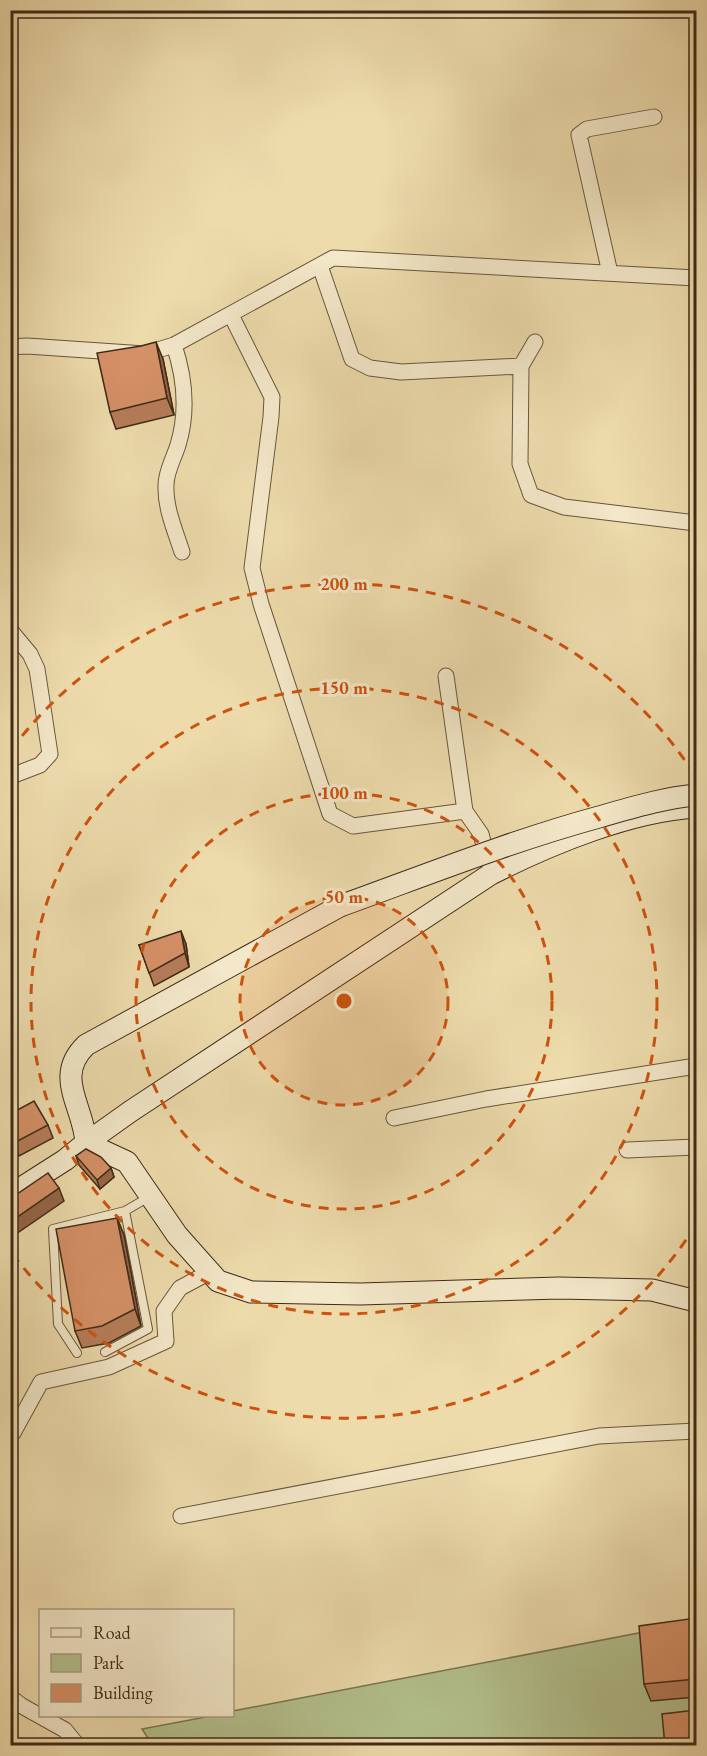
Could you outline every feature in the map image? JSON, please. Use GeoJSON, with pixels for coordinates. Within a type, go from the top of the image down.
{"type":"FeatureCollection","features":[{"type":"Feature","properties":{"kind":"main road"},"geometry":{"type":"LineString","coordinates":[[86,1143],[86,1131],[70,1084],[70,1069],[76,1054],[86,1045],[340,906],[549,831],[638,806],[696,795]]}},
{"type":"Feature","properties":{"kind":"main road"},"geometry":{"type":"LineString","coordinates":[[10,1195],[65,1160],[131,1111],[491,874],[523,858],[602,827],[676,808],[696,807]]}},
{"type":"Feature","properties":{"kind":"main road"},"geometry":{"type":"LineString","coordinates":[[86,1143],[127,1162],[177,1235],[218,1281],[251,1292],[360,1294],[559,1288],[652,1290],[696,1301]]}},
{"type":"Feature","properties":{"kind":"street"},"geometry":{"type":"LineString","coordinates":[[610,273],[579,135],[587,129],[654,117]]}},
{"type":"Feature","properties":{"kind":"street"},"geometry":{"type":"LineString","coordinates":[[10,347],[27,346],[145,354],[174,345],[333,258],[696,278]]}},
{"type":"Feature","properties":{"kind":"street"},"geometry":{"type":"LineString","coordinates":[[320,266],[352,359],[370,368],[401,372],[521,366]]}},
{"type":"Feature","properties":{"kind":"street"},"geometry":{"type":"LineString","coordinates":[[231,315],[272,397],[252,568],[261,604],[330,814],[353,826],[465,811]]}},
{"type":"Feature","properties":{"kind":"street"},"geometry":{"type":"LineString","coordinates":[[535,342],[521,366],[520,464],[531,495],[564,507],[696,523]]}},
{"type":"Feature","properties":{"kind":"street"},"geometry":{"type":"LineString","coordinates":[[174,345],[183,378],[184,416],[182,432],[166,481],[166,496],[182,552]]}},
{"type":"Feature","properties":{"kind":"street"},"geometry":{"type":"LineString","coordinates":[[10,630],[30,654],[37,669],[50,754],[40,765],[14,775],[10,780]]}},
{"type":"Feature","properties":{"kind":"street"},"geometry":{"type":"LineString","coordinates":[[446,676],[465,811],[481,834],[491,874]]}},
{"type":"Feature","properties":{"kind":"street"},"geometry":{"type":"LineString","coordinates":[[394,1118],[486,1099],[696,1066]]}},
{"type":"Feature","properties":{"kind":"street"},"geometry":{"type":"LineString","coordinates":[[627,1150],[696,1147]]}},
{"type":"Feature","properties":{"kind":"street"},"geometry":{"type":"LineString","coordinates":[[10,1435],[41,1382],[109,1367],[166,1341],[164,1311],[180,1288],[210,1272]]}},
{"type":"Feature","properties":{"kind":"street"},"geometry":{"type":"LineString","coordinates":[[181,1516],[599,1436],[696,1431]]}},
{"type":"Feature","properties":{"kind":"street"},"geometry":{"type":"LineString","coordinates":[[10,1697],[39,1715]]}},
{"type":"Feature","properties":{"kind":"street"},"geometry":{"type":"LineString","coordinates":[[42,1717],[65,1730],[78,1746]]}},
{"type":"Feature","properties":{"kind":"lane"},"geometry":{"type":"LineString","coordinates":[[77,1353],[58,1324],[53,1229],[126,1211],[150,1196]]}},
{"type":"Feature","properties":{"kind":"lane"},"geometry":{"type":"LineString","coordinates":[[105,1352],[148,1329],[126,1211]]}},
{"type":"Feature","properties":{"kind":"green space"},"geometry":{"type":"Polygon","coordinates":[[[696,1622],[696,1745],[153,1746],[142,1729],[206,1717],[234,1717],[234,1711],[696,1622]]]}},
{"type":"Feature","properties":{"kind":"building"},"geometry":{"type":"Polygon","coordinates":[[[156,342],[167,398],[110,412],[97,353],[156,342]]]}},
{"type":"Feature","properties":{"kind":"building"},"geometry":{"type":"Polygon","coordinates":[[[181,931],[185,953],[149,973],[139,945],[181,931]]]}},
{"type":"Feature","properties":{"kind":"building"},"geometry":{"type":"Polygon","coordinates":[[[34,1101],[48,1125],[14,1143],[10,1136],[10,1114],[34,1101]]]}},
{"type":"Feature","properties":{"kind":"building"},"geometry":{"type":"Polygon","coordinates":[[[86,1149],[101,1157],[111,1168],[97,1180],[76,1156],[86,1149]]]}},
{"type":"Feature","properties":{"kind":"building"},"geometry":{"type":"Polygon","coordinates":[[[48,1173],[59,1188],[10,1222],[10,1199],[48,1173]]]}},
{"type":"Feature","properties":{"kind":"building"},"geometry":{"type":"Polygon","coordinates":[[[117,1218],[135,1309],[102,1326],[75,1331],[56,1229],[117,1218]]]}},
{"type":"Feature","properties":{"kind":"building"},"geometry":{"type":"Polygon","coordinates":[[[696,1618],[696,1679],[644,1684],[639,1626],[696,1618]]]}},
{"type":"Feature","properties":{"kind":"building"},"geometry":{"type":"Polygon","coordinates":[[[696,1710],[696,1746],[665,1746],[662,1714],[696,1710]]]}}]}
